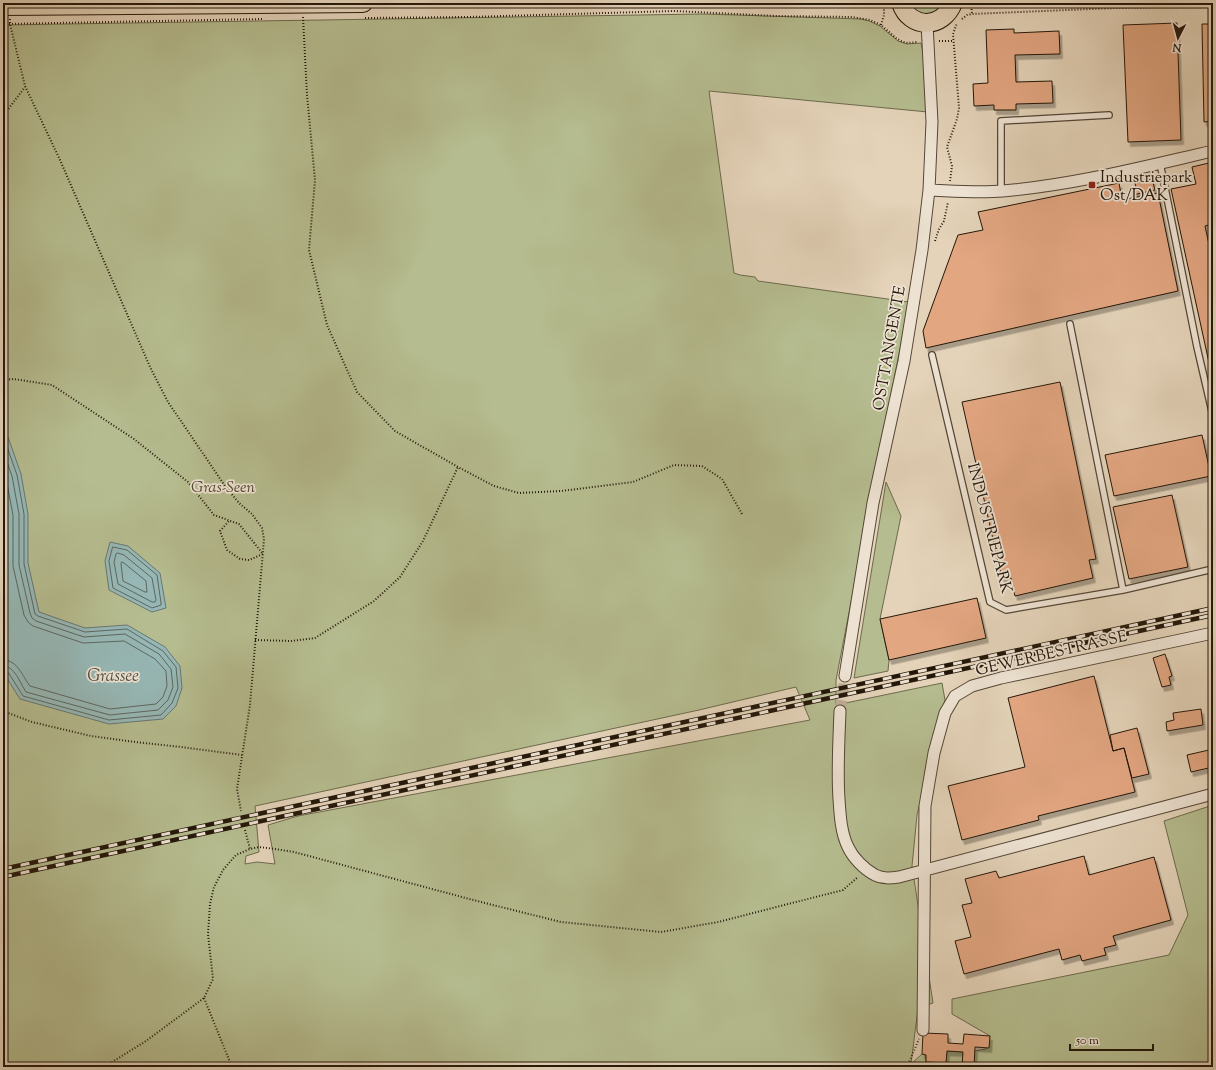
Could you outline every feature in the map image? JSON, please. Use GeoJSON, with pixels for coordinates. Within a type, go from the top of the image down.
{"type":"FeatureCollection","features":[{"type":"Feature","properties":{"kind":"main road"},"geometry":{"type":"LineString","coordinates":[[900,3],[905,12],[911,18],[919,22],[928,32],[936,22],[949,12],[953,3]]}},
{"type":"Feature","properties":{"kind":"main road"},"geometry":{"type":"LineString","coordinates":[[3,6],[361,10]]}},
{"type":"Feature","properties":{"kind":"street","name":"OSTTANGENTE"},"geometry":{"type":"LineString","coordinates":[[844,676],[873,503],[904,361],[922,250],[929,190],[932,122],[928,32]]}},
{"type":"Feature","properties":{"kind":"street"},"geometry":{"type":"LineString","coordinates":[[929,190],[970,192],[1001,191],[1062,184],[1213,151]]}},
{"type":"Feature","properties":{"kind":"street","name":"GEWERBESTRASSE"},"geometry":{"type":"LineString","coordinates":[[922,1030],[925,806],[934,753],[945,713],[956,696],[972,686],[1000,678],[1213,633]]}},
{"type":"Feature","properties":{"kind":"street"},"geometry":{"type":"LineString","coordinates":[[840,711],[838,775],[840,812],[843,832],[848,847],[856,859],[876,876],[899,878],[924,870],[1213,794]]}},
{"type":"Feature","properties":{"kind":"lane"},"geometry":{"type":"LineString","coordinates":[[1001,191],[1001,120],[1109,115]]}},
{"type":"Feature","properties":{"kind":"lane"},"geometry":{"type":"LineString","coordinates":[[1160,163],[1197,347],[1213,416]]}},
{"type":"Feature","properties":{"kind":"lane"},"geometry":{"type":"LineString","coordinates":[[1070,324],[1123,590]]}},
{"type":"Feature","properties":{"kind":"lane","name":"INDUSTRIEPARK"},"geometry":{"type":"LineString","coordinates":[[932,355],[990,602],[1006,610],[1123,590],[1213,569]]}},
{"type":"Feature","properties":{"kind":"path"},"geometry":{"type":"LineString","coordinates":[[881,25],[884,15],[884,3]]}},
{"type":"Feature","properties":{"kind":"path"},"geometry":{"type":"LineString","coordinates":[[971,3],[972,14]]}},
{"type":"Feature","properties":{"kind":"path"},"geometry":{"type":"LineString","coordinates":[[361,10],[468,17],[675,11],[776,16],[852,17],[870,20],[881,25],[896,38],[908,43],[928,32],[954,41],[953,34],[958,22],[967,15],[972,14],[1116,8],[1213,7]]}},
{"type":"Feature","properties":{"kind":"path"},"geometry":{"type":"LineString","coordinates":[[303,18],[307,95],[315,180],[309,250],[327,325],[357,392],[395,431],[494,486],[519,493],[561,491],[634,482],[674,465],[702,466],[722,479],[742,514]]}},
{"type":"Feature","properties":{"kind":"path"},"geometry":{"type":"LineString","coordinates":[[3,24],[264,19]]}},
{"type":"Feature","properties":{"kind":"path"},"geometry":{"type":"LineString","coordinates":[[10,24],[25,86],[60,160],[150,367],[168,402],[225,486],[239,503],[252,514],[262,528],[264,539],[263,554],[250,705],[237,789],[241,811]]}},
{"type":"Feature","properties":{"kind":"path"},"geometry":{"type":"LineString","coordinates":[[3,116],[25,86]]}},
{"type":"Feature","properties":{"kind":"path"},"geometry":{"type":"LineString","coordinates":[[3,380],[14,379],[52,385],[134,439],[188,482],[214,515],[239,524],[263,554]]}},
{"type":"Feature","properties":{"kind":"path"},"geometry":{"type":"LineString","coordinates":[[255,640],[291,641],[316,638],[374,601],[400,577],[423,541],[458,467]]}},
{"type":"Feature","properties":{"kind":"path"},"geometry":{"type":"LineString","coordinates":[[229,521],[220,532],[227,550],[240,559],[250,560],[263,554]]}},
{"type":"Feature","properties":{"kind":"path"},"geometry":{"type":"LineString","coordinates":[[3,711],[32,722],[91,736],[242,755]]}},
{"type":"Feature","properties":{"kind":"path"},"geometry":{"type":"LineString","coordinates":[[245,830],[250,849]]}},
{"type":"Feature","properties":{"kind":"path"},"geometry":{"type":"LineString","coordinates":[[104,1067],[146,1041],[204,998],[213,979],[208,934],[210,904],[214,887],[223,870],[236,856],[250,849],[260,847],[294,852],[562,922],[661,932],[718,922],[843,890],[866,869]]}},
{"type":"Feature","properties":{"kind":"path"},"geometry":{"type":"LineString","coordinates":[[204,998],[232,1067]]}},
{"type":"Feature","properties":{"kind":"path"},"geometry":{"type":"LineString","coordinates":[[907,1067],[922,1030]]}},
{"type":"Feature","properties":{"kind":"green space"},"geometry":{"type":"Polygon","coordinates":[[[909,3],[945,3],[931,15],[923,15],[918,13],[909,3]]]}},
{"type":"Feature","properties":{"kind":"green space","name":"Gras-Seen"},"geometry":{"type":"Polygon","coordinates":[[[703,14],[861,19],[880,26],[898,41],[907,44],[921,43],[926,66],[928,112],[709,91],[734,273],[755,277],[758,281],[909,302],[836,680],[836,705],[942,683],[945,700],[917,815],[912,866],[933,1003],[918,1008],[911,1064],[922,1054],[926,1055],[926,1062],[946,1063],[947,1051],[963,1052],[962,1067],[3,1067],[3,25],[703,14]],[[796,687],[699,710],[255,806],[259,852],[246,856],[245,864],[257,862],[275,864],[268,825],[298,816],[810,720],[796,687]]]}},
{"type":"Feature","properties":{"kind":"green space"},"geometry":{"type":"Polygon","coordinates":[[[886,482],[901,516],[880,619],[889,660],[888,671],[854,678],[886,482]]]}},
{"type":"Feature","properties":{"kind":"green space"},"geometry":{"type":"Polygon","coordinates":[[[1213,805],[1213,1067],[973,1067],[974,1051],[986,1049],[990,1036],[952,1014],[952,999],[1169,955],[1188,915],[1164,821],[1213,805]]]}},
{"type":"Feature","properties":{"kind":"water","name":"Grassee"},"geometry":{"type":"Polygon","coordinates":[[[3,436],[8,437],[21,474],[28,514],[28,563],[39,612],[85,628],[127,625],[165,647],[180,666],[182,688],[176,706],[163,719],[109,724],[20,699],[3,672],[3,436]]]}},
{"type":"Feature","properties":{"kind":"water"},"geometry":{"type":"Polygon","coordinates":[[[110,542],[128,546],[160,573],[166,608],[152,612],[109,590],[105,561],[110,542]]]}},
{"type":"Feature","properties":{"kind":"building"},"geometry":{"type":"Polygon","coordinates":[[[1177,23],[1181,140],[1128,142],[1123,25],[1177,23]]]}},
{"type":"Feature","properties":{"kind":"building"},"geometry":{"type":"Polygon","coordinates":[[[1202,24],[1213,24],[1213,121],[1204,122],[1202,24]]]}},
{"type":"Feature","properties":{"kind":"building"},"geometry":{"type":"Polygon","coordinates":[[[1014,29],[1014,33],[1059,31],[1060,54],[1015,55],[1016,82],[1052,81],[1053,103],[1016,104],[1016,110],[994,110],[994,105],[974,106],[973,84],[988,83],[986,30],[1014,29]]]}},
{"type":"Feature","properties":{"kind":"building"},"geometry":{"type":"Polygon","coordinates":[[[1213,162],[1213,224],[1205,226],[1213,263],[1213,381],[1171,189],[1196,184],[1192,167],[1213,162]]]}},
{"type":"Feature","properties":{"kind":"building"},"geometry":{"type":"Polygon","coordinates":[[[1152,179],[1155,190],[1133,195],[1132,189],[1136,187],[1135,183],[1152,179]]]}},
{"type":"Feature","properties":{"kind":"building"},"geometry":{"type":"Polygon","coordinates":[[[1119,183],[1122,200],[1158,193],[1178,291],[926,348],[923,331],[958,235],[983,230],[978,212],[1119,183]]]}},
{"type":"Feature","properties":{"kind":"building"},"geometry":{"type":"Polygon","coordinates":[[[1060,382],[1096,559],[1089,560],[1093,578],[1015,596],[1011,578],[1002,579],[962,402],[1060,382]]]}},
{"type":"Feature","properties":{"kind":"building"},"geometry":{"type":"Polygon","coordinates":[[[1202,435],[1211,476],[1114,496],[1105,455],[1202,435]]]}},
{"type":"Feature","properties":{"kind":"building"},"geometry":{"type":"Polygon","coordinates":[[[1172,495],[1188,567],[1129,579],[1113,507],[1172,495]]]}},
{"type":"Feature","properties":{"kind":"building"},"geometry":{"type":"Polygon","coordinates":[[[977,598],[986,638],[889,660],[880,619],[977,598]]]}},
{"type":"Feature","properties":{"kind":"building"},"geometry":{"type":"Polygon","coordinates":[[[1165,654],[1172,676],[1169,677],[1171,685],[1162,687],[1153,658],[1165,654]]]}},
{"type":"Feature","properties":{"kind":"building"},"geometry":{"type":"Polygon","coordinates":[[[1094,676],[1113,751],[1124,748],[1135,792],[1038,816],[1039,820],[962,840],[948,786],[1025,767],[1008,698],[1094,676]]]}},
{"type":"Feature","properties":{"kind":"building"},"geometry":{"type":"Polygon","coordinates":[[[1201,709],[1203,725],[1167,731],[1166,722],[1174,720],[1173,713],[1201,709]]]}},
{"type":"Feature","properties":{"kind":"building"},"geometry":{"type":"Polygon","coordinates":[[[1137,728],[1149,774],[1132,778],[1124,748],[1113,751],[1110,735],[1137,728]]]}},
{"type":"Feature","properties":{"kind":"building"},"geometry":{"type":"Polygon","coordinates":[[[1209,750],[1213,767],[1191,772],[1187,755],[1209,750]]]}},
{"type":"Feature","properties":{"kind":"building"},"geometry":{"type":"Polygon","coordinates":[[[1084,856],[1089,875],[1154,857],[1171,920],[1113,936],[1116,945],[1104,948],[1106,955],[1082,961],[1080,955],[1062,960],[1059,949],[964,974],[955,941],[971,937],[962,905],[972,903],[965,879],[996,871],[999,878],[1084,856]]]}},
{"type":"Feature","properties":{"kind":"building"},"geometry":{"type":"Polygon","coordinates":[[[923,1033],[948,1034],[948,1043],[963,1044],[964,1034],[990,1036],[989,1048],[975,1047],[974,1067],[962,1067],[963,1052],[947,1051],[946,1063],[926,1062],[926,1055],[922,1054],[923,1033]]]}},
{"type":"Feature","properties":{"kind":"tunnel"},"geometry":{"type":"LineString","coordinates":[[840,711],[845,676]]}},
{"type":"Feature","properties":{"kind":"railway"},"geometry":{"type":"LineString","coordinates":[[3,869],[1213,608]]}},
{"type":"Feature","properties":{"kind":"railway"},"geometry":{"type":"LineString","coordinates":[[3,877],[1213,615]]}},
{"type":"Feature","properties":{"kind":"place","name":"Industriepark Ost/DAK"},"geometry":{"type":"Point","coordinates":[1092,185]}}]}
